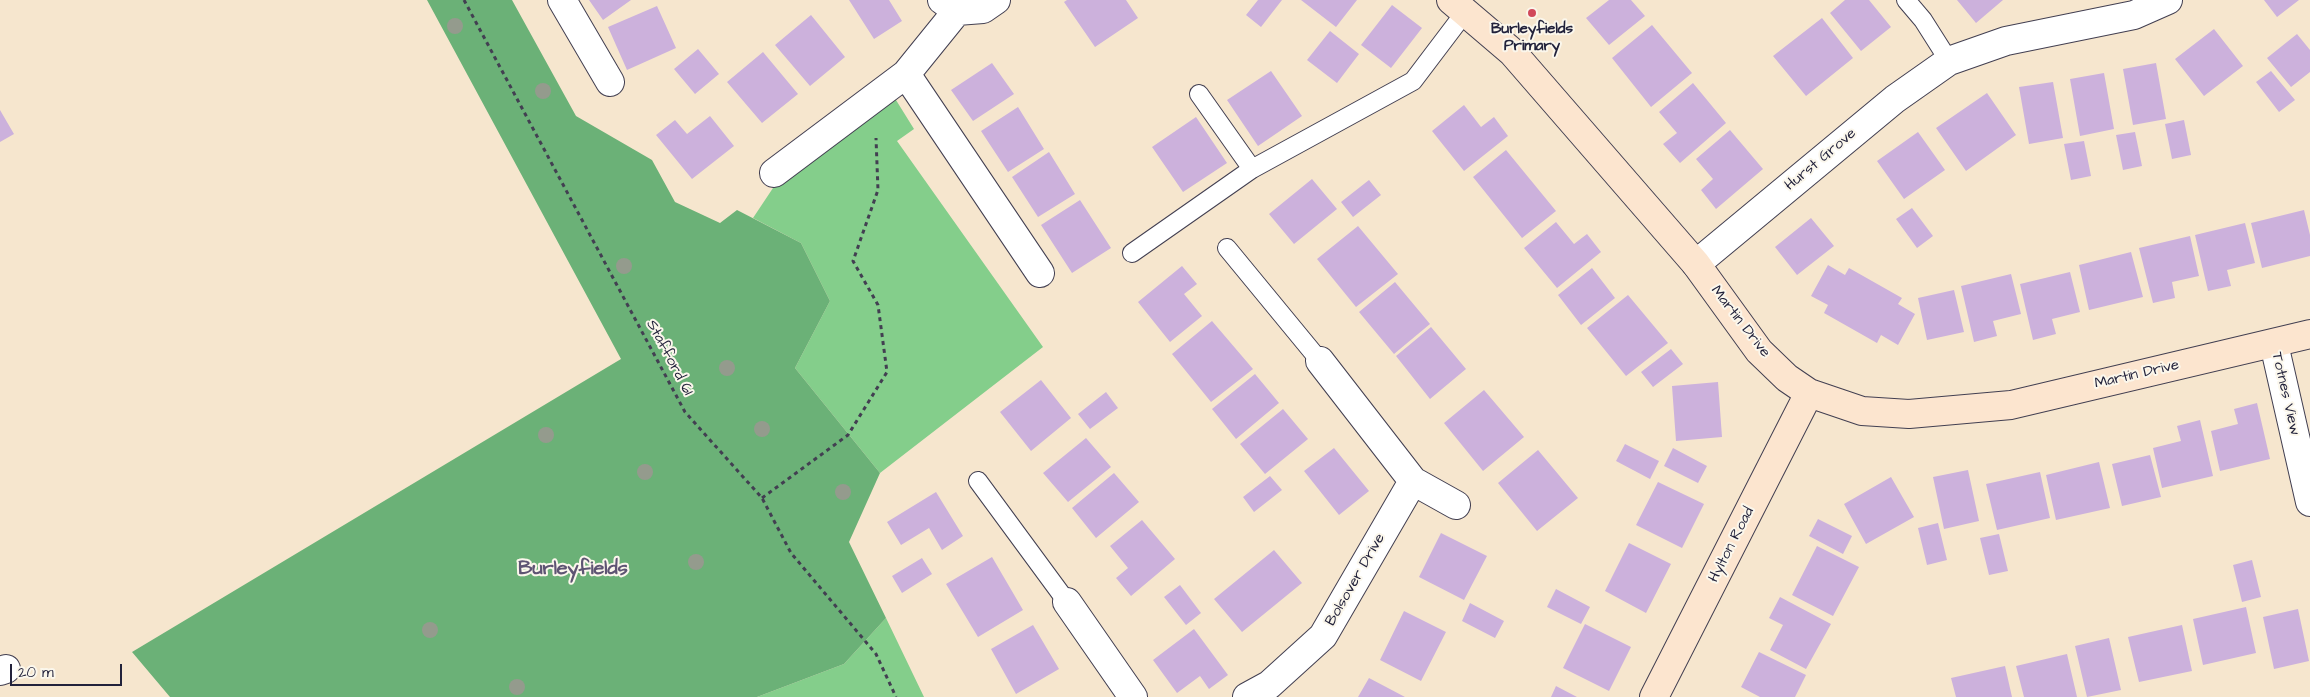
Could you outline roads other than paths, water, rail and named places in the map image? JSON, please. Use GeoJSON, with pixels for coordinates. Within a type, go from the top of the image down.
{"type":"FeatureCollection","features":[{"type":"Feature","properties":{"kind":"street"},"geometry":{"type":"LineString","coordinates":[[562,0],[610,82]]}},
{"type":"Feature","properties":{"kind":"street"},"geometry":{"type":"LineString","coordinates":[[774,173],[906,74],[950,6],[983,9],[996,0]]}},
{"type":"Feature","properties":{"kind":"street","name":"Hurst Grove"},"geometry":{"type":"LineString","coordinates":[[1696,264],[1895,99],[1949,61],[2006,41],[2134,15],[2168,0]]}},
{"type":"Feature","properties":{"kind":"street","name":"Martin Drive"},"geometry":{"type":"LineString","coordinates":[[1458,5],[1512,52],[1696,264],[1759,351],[1787,378],[1809,393],[1862,411],[1910,414],[2011,404],[2274,344],[2310,334]]}},
{"type":"Feature","properties":{"kind":"street"},"geometry":{"type":"LineString","coordinates":[[906,74],[1040,272]]}},
{"type":"Feature","properties":{"kind":"street","name":"Totnes View"},"geometry":{"type":"LineString","coordinates":[[2274,344],[2310,502]]}},
{"type":"Feature","properties":{"kind":"street"},"geometry":{"type":"LineString","coordinates":[[1320,361],[1414,481],[1456,505]]}},
{"type":"Feature","properties":{"kind":"street","name":"Hylton Road"},"geometry":{"type":"LineString","coordinates":[[1654,697],[1809,393]]}},
{"type":"Feature","properties":{"kind":"street","name":"Bolsover Drive"},"geometry":{"type":"LineString","coordinates":[[1247,697],[1269,685],[1323,636],[1414,481]]}},
{"type":"Feature","properties":{"kind":"street"},"geometry":{"type":"LineString","coordinates":[[1067,602],[1133,697]]}},
{"type":"Feature","properties":{"kind":"lane"},"geometry":{"type":"LineString","coordinates":[[1906,0],[1923,20],[1949,61]]}},
{"type":"Feature","properties":{"kind":"lane"},"geometry":{"type":"LineString","coordinates":[[1132,253],[1252,169],[1413,81],[1458,5]]}},
{"type":"Feature","properties":{"kind":"lane"},"geometry":{"type":"LineString","coordinates":[[1199,94],[1252,169]]}},
{"type":"Feature","properties":{"kind":"lane"},"geometry":{"type":"LineString","coordinates":[[1227,248],[1320,361]]}},
{"type":"Feature","properties":{"kind":"lane"},"geometry":{"type":"LineString","coordinates":[[978,481],[1067,602]]}},
{"type":"Feature","properties":{"kind":"place","name":"Burleyfields Primary"},"geometry":{"type":"Point","coordinates":[1532,13]}},
{"type":"Feature","properties":{"kind":"district","name":"Burleyfields"},"geometry":{"type":"Point","coordinates":[573,570]}}]}
